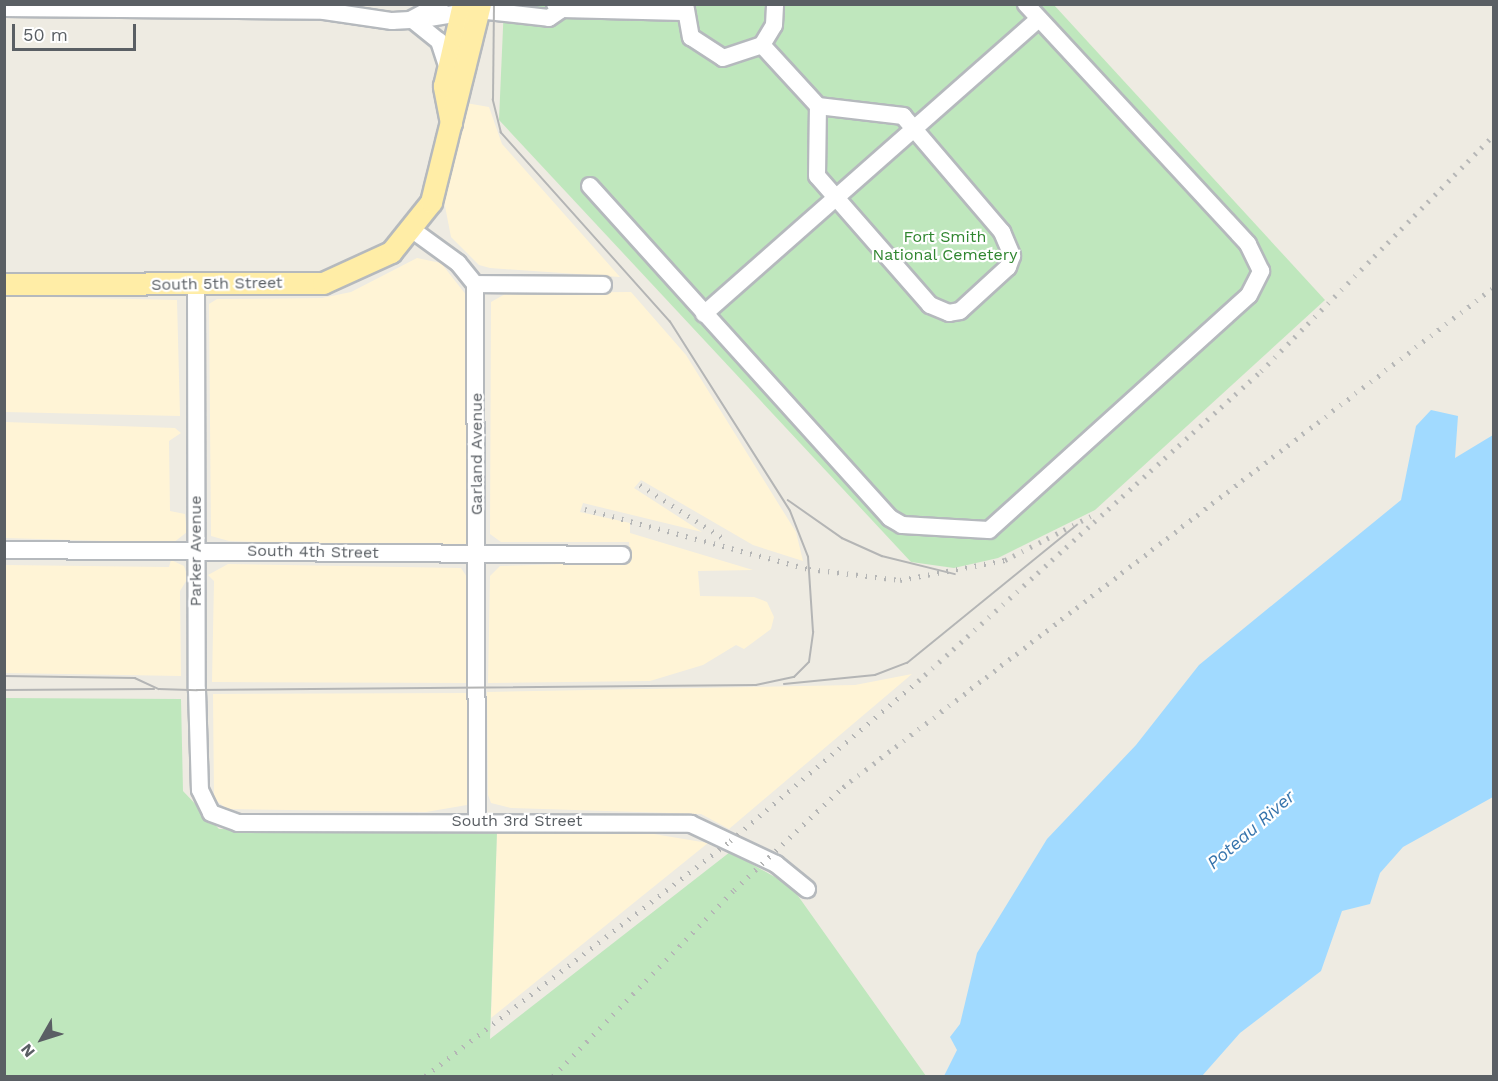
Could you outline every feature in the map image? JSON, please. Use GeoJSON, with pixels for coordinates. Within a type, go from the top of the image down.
{"type":"FeatureCollection","features":[{"type":"Feature","properties":{"kind":"main road"},"geometry":{"type":"LineString","coordinates":[[451,124],[447,66],[471,8]]}},
{"type":"Feature","properties":{"kind":"main road"},"geometry":{"type":"LineString","coordinates":[[414,231],[431,202],[451,124],[471,8]]}},
{"type":"Feature","properties":{"kind":"main road","name":"South 5th Street"},"geometry":{"type":"LineString","coordinates":[[4,284],[196,286],[323,283],[391,252],[414,231]]}},
{"type":"Feature","properties":{"kind":"street"},"geometry":{"type":"LineString","coordinates":[[324,11],[354,4]]}},
{"type":"Feature","properties":{"kind":"street"},"geometry":{"type":"LineString","coordinates":[[410,20],[440,4]]}},
{"type":"Feature","properties":{"kind":"street"},"geometry":{"type":"LineString","coordinates":[[4,8],[198,7],[324,11],[410,20],[471,8],[547,18],[560,6],[684,8],[691,37],[712,54],[736,57],[762,45],[774,25],[775,4]]}},
{"type":"Feature","properties":{"kind":"street"},"geometry":{"type":"LineString","coordinates":[[590,186],[890,518],[902,525],[975,531],[999,524],[1249,295],[1261,271],[1248,244],[1026,4]]}},
{"type":"Feature","properties":{"kind":"street"},"geometry":{"type":"LineString","coordinates":[[704,314],[1039,19]]}},
{"type":"Feature","properties":{"kind":"street"},"geometry":{"type":"LineString","coordinates":[[410,20],[439,41],[447,66]]}},
{"type":"Feature","properties":{"kind":"street"},"geometry":{"type":"LineString","coordinates":[[762,45],[818,106],[903,116],[1010,244],[1008,267],[960,310],[950,313],[930,305],[834,199],[817,177],[818,106]]}},
{"type":"Feature","properties":{"kind":"street"},"geometry":{"type":"LineString","coordinates":[[414,231],[458,263],[475,284],[603,285]]}},
{"type":"Feature","properties":{"kind":"street","name":"Garland Avenue"},"geometry":{"type":"LineString","coordinates":[[475,284],[478,554],[477,821]]}},
{"type":"Feature","properties":{"kind":"street","name":"Parker Avenue"},"geometry":{"type":"LineString","coordinates":[[196,286],[195,551],[200,790],[211,813]]}},
{"type":"Feature","properties":{"kind":"street","name":"South 4th Street"},"geometry":{"type":"LineString","coordinates":[[4,550],[622,555]]}},
{"type":"Feature","properties":{"kind":"street","name":"South 3rd Street"},"geometry":{"type":"LineString","coordinates":[[211,813],[238,823],[477,821],[691,824],[776,864],[807,889]]}},
{"type":"Feature","properties":{"kind":"shaded area"},"geometry":{"type":"Polygon","coordinates":[[[466,103],[489,107],[502,144],[620,277],[490,268],[479,265],[451,237],[444,201],[466,103]]]}},
{"type":"Feature","properties":{"kind":"shaded area"},"geometry":{"type":"Polygon","coordinates":[[[417,258],[441,263],[467,296],[469,542],[458,549],[229,541],[211,536],[209,304],[217,299],[322,298],[351,292],[417,258]]]}},
{"type":"Feature","properties":{"kind":"shaded area"},"geometry":{"type":"Polygon","coordinates":[[[631,292],[686,355],[796,532],[803,561],[753,545],[641,480],[634,488],[702,532],[583,503],[580,512],[630,523],[630,533],[753,570],[698,571],[700,596],[754,597],[767,602],[774,617],[771,629],[744,649],[736,645],[703,665],[650,681],[488,683],[490,576],[500,566],[631,562],[629,542],[501,542],[490,534],[491,302],[507,293],[631,292]]]}},
{"type":"Feature","properties":{"kind":"shaded area"},"geometry":{"type":"Polygon","coordinates":[[[5,296],[177,300],[180,416],[5,412],[5,296]]]}},
{"type":"Feature","properties":{"kind":"shaded area"},"geometry":{"type":"Polygon","coordinates":[[[5,422],[175,428],[181,433],[169,441],[170,511],[185,514],[187,532],[173,543],[5,538],[5,422]]]}},
{"type":"Feature","properties":{"kind":"shaded area"},"geometry":{"type":"Polygon","coordinates":[[[171,560],[184,566],[188,578],[180,591],[181,676],[5,673],[5,565],[169,567],[171,560]]]}},
{"type":"Feature","properties":{"kind":"shaded area"},"geometry":{"type":"Polygon","coordinates":[[[228,564],[461,568],[469,580],[468,683],[212,682],[214,581],[208,575],[228,564]]]}},
{"type":"Feature","properties":{"kind":"shaded area"},"geometry":{"type":"Polygon","coordinates":[[[912,674],[729,829],[701,814],[511,808],[491,803],[488,795],[487,692],[855,685],[912,674]]]}},
{"type":"Feature","properties":{"kind":"shaded area"},"geometry":{"type":"Polygon","coordinates":[[[470,693],[467,805],[426,812],[227,809],[214,799],[213,694],[470,693]]]}},
{"type":"Feature","properties":{"kind":"shaded area"},"geometry":{"type":"Polygon","coordinates":[[[497,832],[654,834],[708,843],[491,1018],[497,832]]]}},
{"type":"Feature","properties":{"kind":"green space","name":"Fort Smith National Cemetery"},"geometry":{"type":"Polygon","coordinates":[[[504,5],[1054,5],[1325,300],[1095,510],[998,558],[954,568],[911,562],[499,120],[504,5]]]}},
{"type":"Feature","properties":{"kind":"green space"},"geometry":{"type":"Polygon","coordinates":[[[4,698],[181,699],[183,791],[219,829],[497,832],[490,1039],[730,852],[791,886],[926,1076],[5,1076],[4,698]]]}},
{"type":"Feature","properties":{"kind":"water","name":"Poteau River"},"geometry":{"type":"Polygon","coordinates":[[[1431,410],[1458,416],[1455,458],[1493,435],[1493,797],[1403,847],[1380,873],[1370,904],[1342,911],[1321,971],[1240,1033],[1202,1076],[944,1076],[957,1050],[950,1037],[960,1024],[977,953],[1047,839],[1136,745],[1199,665],[1401,500],[1416,426],[1431,410]]]}},
{"type":"Feature","properties":{"kind":"tram line"},"geometry":{"type":"LineString","coordinates":[[4,676],[135,678],[159,689],[197,690],[756,685],[794,677],[809,662],[813,632],[808,557],[790,511],[670,322],[501,133],[493,100],[494,4]]}},
{"type":"Feature","properties":{"kind":"tram line"},"geometry":{"type":"LineString","coordinates":[[788,500],[842,538],[882,556],[955,574]]}},
{"type":"Feature","properties":{"kind":"tram line"},"geometry":{"type":"LineString","coordinates":[[784,684],[875,675],[907,663],[1077,525]]}},
{"type":"Feature","properties":{"kind":"tram line"},"geometry":{"type":"LineString","coordinates":[[4,690],[154,689]]}},
{"type":"Feature","properties":{"kind":"railway"},"geometry":{"type":"LineString","coordinates":[[425,1076],[730,841],[918,681],[1261,371],[1494,135]]}},
{"type":"Feature","properties":{"kind":"railway"},"geometry":{"type":"LineString","coordinates":[[553,1076],[734,890],[843,787],[1494,287]]}},
{"type":"Feature","properties":{"kind":"railway"},"geometry":{"type":"LineString","coordinates":[[640,485],[726,540]]}},
{"type":"Feature","properties":{"kind":"railway"},"geometry":{"type":"LineString","coordinates":[[585,509],[809,569],[900,580],[1005,560],[1097,513]]}}]}
